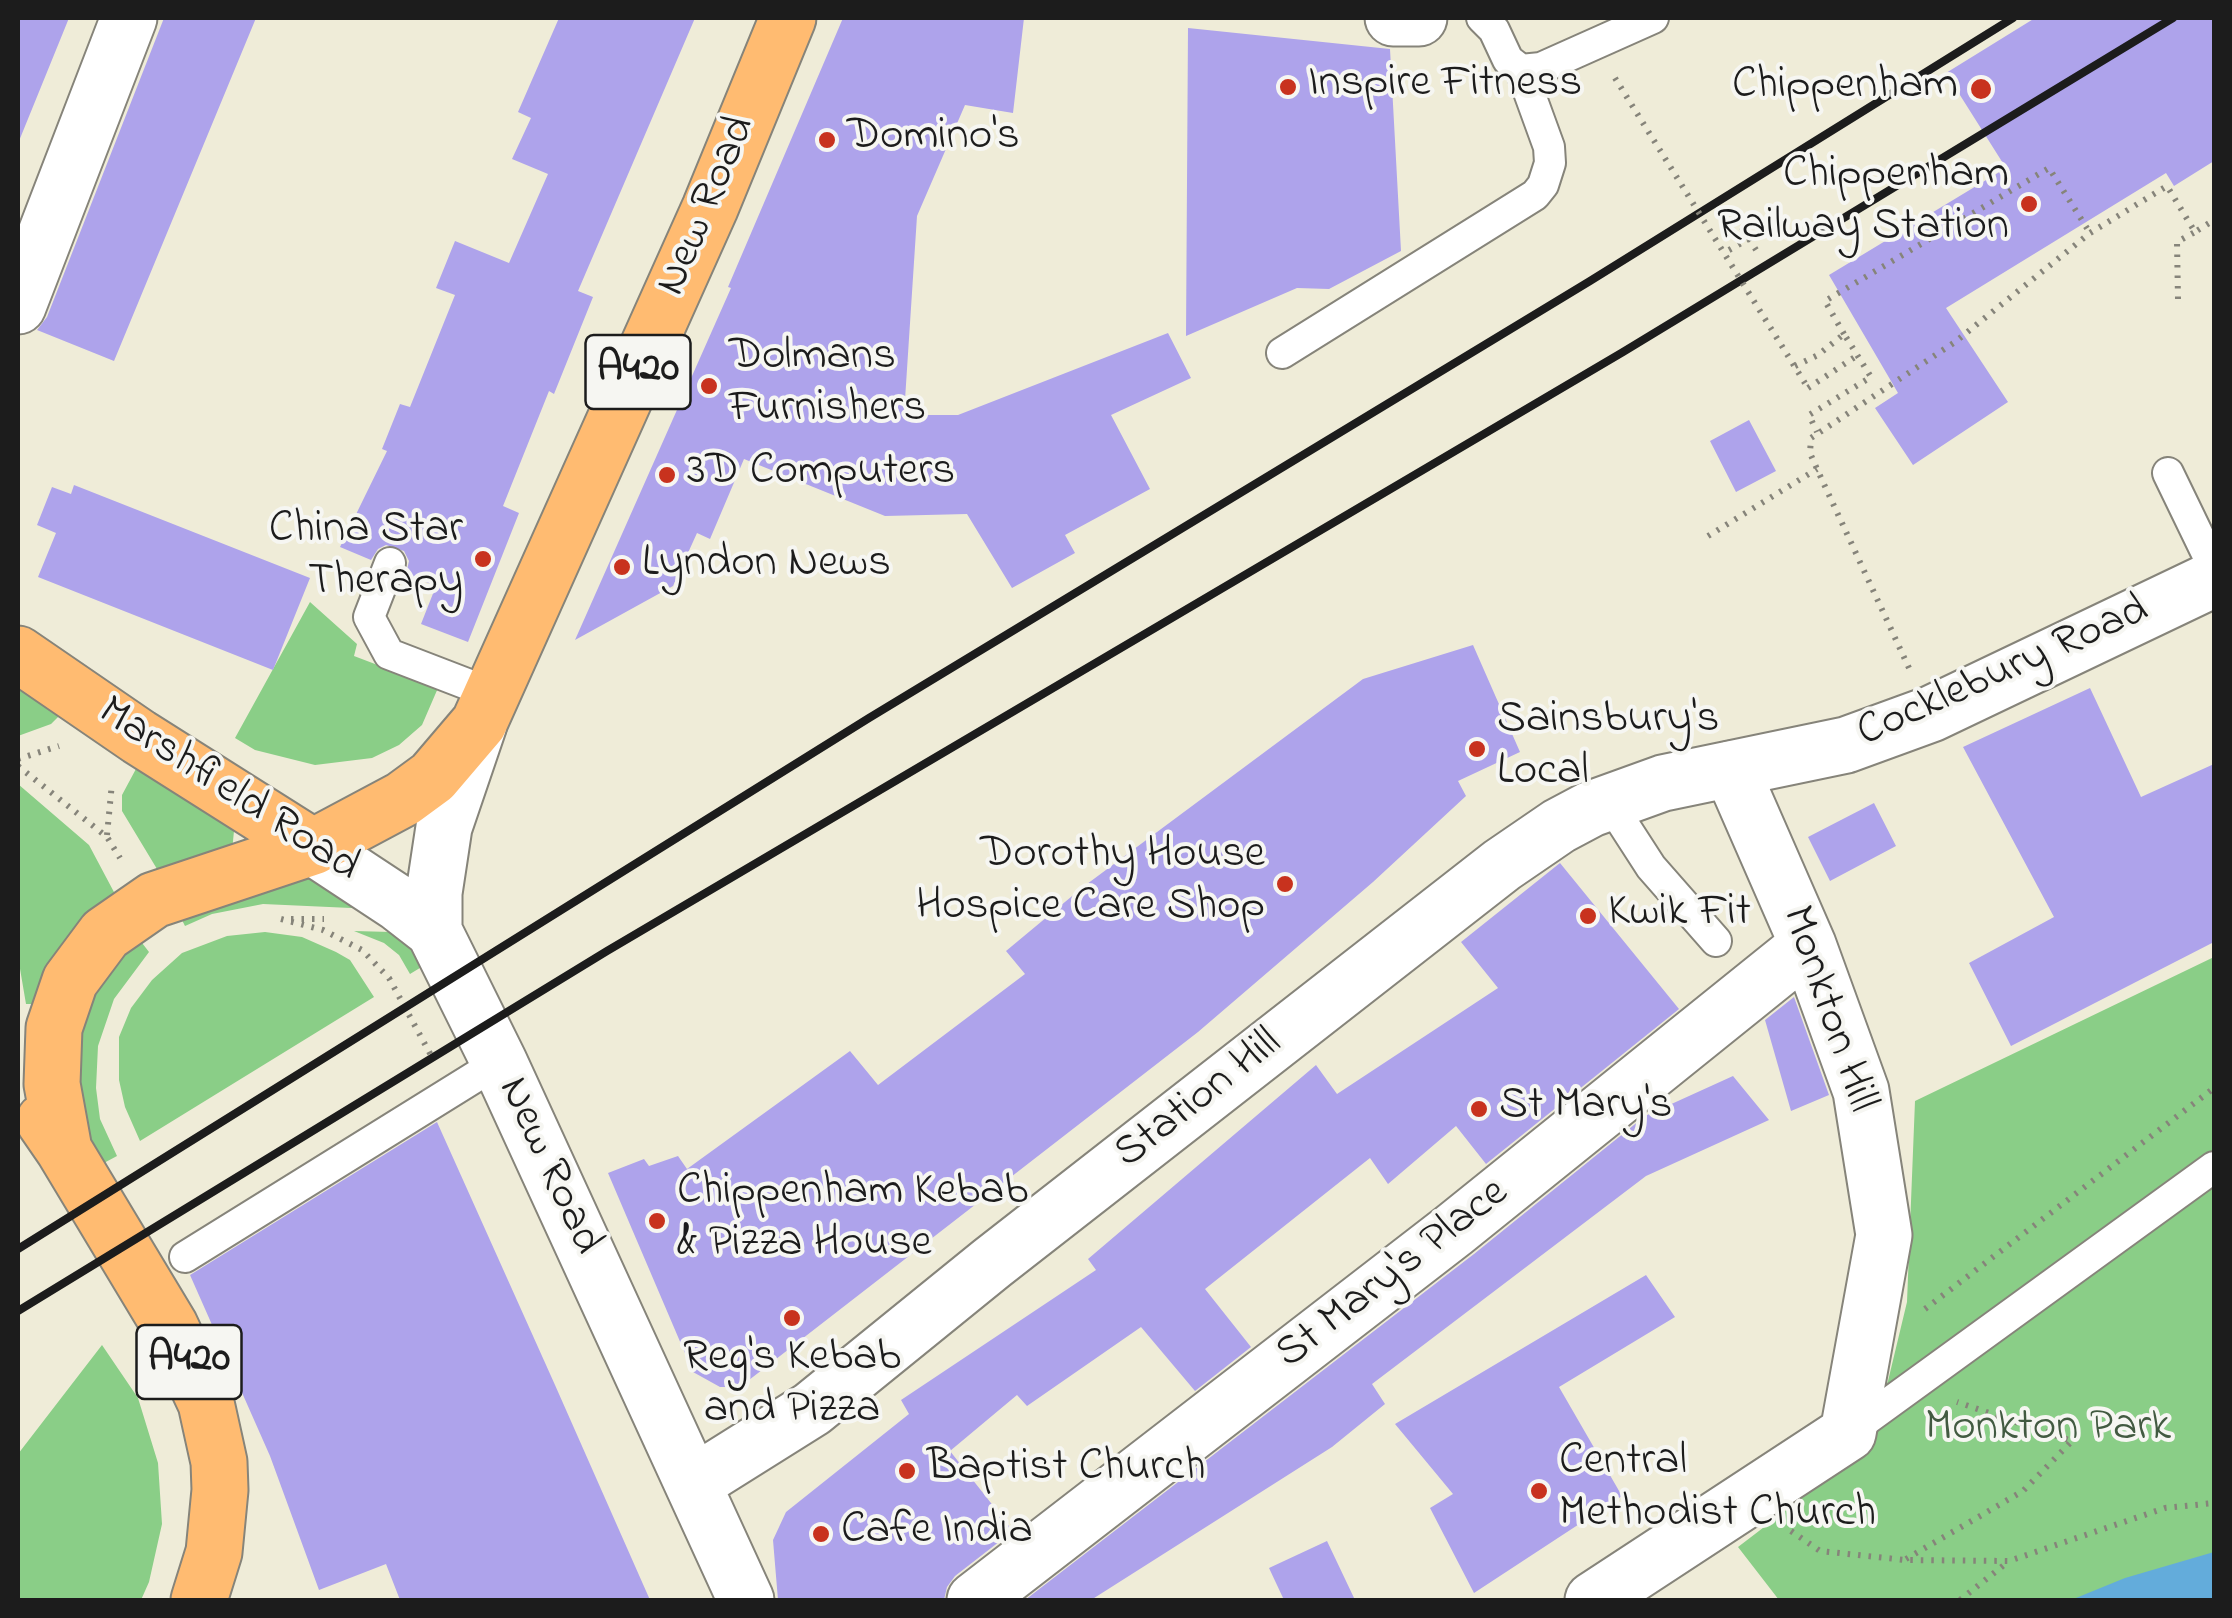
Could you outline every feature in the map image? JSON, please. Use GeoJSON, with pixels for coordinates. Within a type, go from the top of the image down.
{"type":"FeatureCollection","features":[{"type":"Feature","properties":{"kind":"main road","name":"New Road"},"geometry":{"type":"LineString","coordinates":[[313,847],[421,787],[456,753],[486,709],[710,208],[788,18]]}},
{"type":"Feature","properties":{"kind":"main road","name":"Marshfield Road"},"geometry":{"type":"LineString","coordinates":[[18,654],[313,847]]}},
{"type":"Feature","properties":{"kind":"main road","name":"A420"},"geometry":{"type":"LineString","coordinates":[[64,1150],[52,1084],[52,1044],[62,996],[90,950],[117,925],[154,900],[313,847]]}},
{"type":"Feature","properties":{"kind":"main road","name":"A420"},"geometry":{"type":"LineString","coordinates":[[18,1075],[24,1094],[64,1150],[178,1340],[206,1404],[219,1462],[220,1490],[214,1552],[199,1600]]}},
{"type":"Feature","properties":{"kind":"street"},"geometry":{"type":"LineString","coordinates":[[18,306],[129,18]]}},
{"type":"Feature","properties":{"kind":"street"},"geometry":{"type":"LineString","coordinates":[[1393,18],[1419,18]]}},
{"type":"Feature","properties":{"kind":"street","name":"Cocklebury Road"},"geometry":{"type":"LineString","coordinates":[[1731,769],[1846,744],[1931,714],[2214,579]]}},
{"type":"Feature","properties":{"kind":"street","name":"New Road"},"geometry":{"type":"LineString","coordinates":[[486,709],[444,826],[434,892],[434,932],[499,1062],[746,1600]]}},
{"type":"Feature","properties":{"kind":"street","name":"Station Hill"},"geometry":{"type":"LineString","coordinates":[[694,1483],[812,1408],[1515,855],[1559,826],[1610,802],[1663,784],[1731,769]]}},
{"type":"Feature","properties":{"kind":"street","name":"Monkton Hill"},"geometry":{"type":"LineString","coordinates":[[1731,769],[1808,945],[1862,1091],[1884,1235],[1848,1433]]}},
{"type":"Feature","properties":{"kind":"street","name":"Marshfield Road"},"geometry":{"type":"LineString","coordinates":[[313,847],[398,903],[434,932]]}},
{"type":"Feature","properties":{"kind":"street","name":"St Mary's Place"},"geometry":{"type":"LineString","coordinates":[[976,1600],[1454,1230],[1808,945]]}},
{"type":"Feature","properties":{"kind":"street"},"geometry":{"type":"LineString","coordinates":[[1593,1600],[1848,1433]]}},
{"type":"Feature","properties":{"kind":"lane"},"geometry":{"type":"LineString","coordinates":[[1282,353],[1535,195],[1546,178],[1550,155],[1546,136],[1521,70],[1508,60],[1494,30],[1482,18]]}},
{"type":"Feature","properties":{"kind":"lane"},"geometry":{"type":"LineString","coordinates":[[1521,70],[1541,68],[1653,18]]}},
{"type":"Feature","properties":{"kind":"lane"},"geometry":{"type":"LineString","coordinates":[[2168,473],[2214,568]]}},
{"type":"Feature","properties":{"kind":"lane"},"geometry":{"type":"LineString","coordinates":[[390,563],[369,617],[389,654],[486,709]]}},
{"type":"Feature","properties":{"kind":"lane"},"geometry":{"type":"LineString","coordinates":[[1610,802],[1651,867],[1716,941]]}},
{"type":"Feature","properties":{"kind":"lane"},"geometry":{"type":"LineString","coordinates":[[186,1257],[499,1062]]}},
{"type":"Feature","properties":{"kind":"lane"},"geometry":{"type":"LineString","coordinates":[[1848,1433],[2214,1166]]}},
{"type":"Feature","properties":{"kind":"path"},"geometry":{"type":"LineString","coordinates":[[1615,78],[1808,388],[1858,356]]}},
{"type":"Feature","properties":{"kind":"path"},"geometry":{"type":"LineString","coordinates":[[1817,432],[1809,416],[1872,376],[1826,301],[2049,168],[2090,233]]}},
{"type":"Feature","properties":{"kind":"path"},"geometry":{"type":"LineString","coordinates":[[1931,714],[1816,469],[1810,445],[1817,432],[1956,342],[2090,233],[2167,186],[2195,232]]}},
{"type":"Feature","properties":{"kind":"path"},"geometry":{"type":"LineString","coordinates":[[1730,210],[1760,256]]}},
{"type":"Feature","properties":{"kind":"path"},"geometry":{"type":"LineString","coordinates":[[2178,299],[2177,242],[2214,220]]}},
{"type":"Feature","properties":{"kind":"path"},"geometry":{"type":"LineString","coordinates":[[1730,249],[1749,238]]}},
{"type":"Feature","properties":{"kind":"path"},"geometry":{"type":"LineString","coordinates":[[1795,366],[1844,334]]}},
{"type":"Feature","properties":{"kind":"path"},"geometry":{"type":"LineString","coordinates":[[1708,536],[1816,469]]}},
{"type":"Feature","properties":{"kind":"path"},"geometry":{"type":"LineString","coordinates":[[107,837],[113,774]]}},
{"type":"Feature","properties":{"kind":"path"},"geometry":{"type":"LineString","coordinates":[[281,919],[323,930],[362,950],[375,962],[389,978],[450,1090]]}},
{"type":"Feature","properties":{"kind":"path"},"geometry":{"type":"LineString","coordinates":[[1862,1358],[2214,1088]]}},
{"type":"Feature","properties":{"kind":"path"},"geometry":{"type":"LineString","coordinates":[[1905,1560],[2023,1492],[2072,1441],[1974,1408]]}},
{"type":"Feature","properties":{"kind":"path"},"geometry":{"type":"LineString","coordinates":[[1745,1502],[1820,1551],[1905,1560],[2009,1561],[2165,1508],[2214,1503]]}},
{"type":"Feature","properties":{"kind":"path"},"geometry":{"type":"LineString","coordinates":[[1960,1600],[2009,1561]]}},
{"type":"Feature","properties":{"kind":"green space"},"geometry":{"type":"Polygon","coordinates":[[[310,602],[357,644],[354,656],[438,688],[422,725],[399,745],[372,758],[315,765],[255,750],[235,738],[310,602]]]}},
{"type":"Feature","properties":{"kind":"green space"},"geometry":{"type":"Polygon","coordinates":[[[18,683],[61,714],[51,724],[18,736],[18,683]]]}},
{"type":"Feature","properties":{"kind":"green space"},"geometry":{"type":"Polygon","coordinates":[[[137,767],[235,821],[232,851],[157,869],[122,811],[122,795],[137,767]]]}},
{"type":"Feature","properties":{"kind":"green space"},"geometry":{"type":"Polygon","coordinates":[[[18,784],[89,845],[115,894],[37,1004],[26,1004],[18,957],[18,784]]]}},
{"type":"Feature","properties":{"kind":"green space"},"geometry":{"type":"Polygon","coordinates":[[[300,877],[314,878],[373,909],[263,904],[212,914],[185,926],[180,916],[300,877]]]}},
{"type":"Feature","properties":{"kind":"green space"},"geometry":{"type":"Polygon","coordinates":[[[354,931],[391,932],[409,940],[428,963],[410,974],[399,955],[384,943],[354,931]]]}},
{"type":"Feature","properties":{"kind":"green space"},"geometry":{"type":"Polygon","coordinates":[[[265,932],[302,937],[350,960],[374,997],[140,1141],[125,1107],[119,1080],[119,1037],[131,1008],[152,980],[182,953],[227,936],[265,932]]]}},
{"type":"Feature","properties":{"kind":"green space"},"geometry":{"type":"Polygon","coordinates":[[[139,939],[149,952],[114,999],[98,1046],[96,1088],[100,1119],[117,1156],[102,1164],[86,1126],[72,1040],[107,970],[139,939]]]}},
{"type":"Feature","properties":{"kind":"green space","name":"Monkton Park"},"geometry":{"type":"Polygon","coordinates":[[[2214,957],[2214,1587],[2148,1600],[1779,1600],[1738,1547],[1810,1492],[1857,1444],[1888,1381],[1907,1302],[1915,1101],[2214,957]]]}},
{"type":"Feature","properties":{"kind":"green space"},"geometry":{"type":"Polygon","coordinates":[[[102,1345],[138,1398],[158,1463],[162,1524],[149,1582],[141,1600],[18,1600],[18,1454],[102,1345]]]}},
{"type":"Feature","properties":{"kind":"water"},"geometry":{"type":"Polygon","coordinates":[[[2214,1552],[2214,1600],[2071,1600],[2125,1578],[2214,1552]]]}},
{"type":"Feature","properties":{"kind":"building"},"geometry":{"type":"Polygon","coordinates":[[[18,18],[69,18],[19,141],[18,141],[18,18]]]}},
{"type":"Feature","properties":{"kind":"building"},"geometry":{"type":"Polygon","coordinates":[[[164,18],[256,18],[114,361],[37,330],[47,317],[164,18]]]}},
{"type":"Feature","properties":{"kind":"building"},"geometry":{"type":"Polygon","coordinates":[[[559,18],[695,18],[578,291],[593,297],[554,394],[549,391],[503,506],[519,513],[468,642],[421,624],[436,586],[406,574],[409,561],[404,551],[386,545],[371,560],[340,547],[387,451],[382,449],[400,404],[410,407],[455,295],[436,288],[455,241],[509,263],[548,174],[512,159],[531,118],[518,112],[559,18]]]}},
{"type":"Feature","properties":{"kind":"building"},"geometry":{"type":"Polygon","coordinates":[[[843,18],[1024,18],[1013,113],[965,105],[917,216],[904,415],[958,415],[1168,333],[1191,378],[1111,415],[1150,489],[1065,535],[1075,553],[1012,588],[967,514],[885,516],[744,459],[710,539],[697,533],[673,586],[575,640],[731,288],[728,287],[843,18]]]}},
{"type":"Feature","properties":{"kind":"building"},"geometry":{"type":"Polygon","coordinates":[[[2035,18],[2214,18],[2214,161],[2174,186],[2166,173],[1946,308],[2008,402],[1913,465],[1875,408],[1898,393],[1829,275],[2006,168],[1946,73],[2035,18]]]}},
{"type":"Feature","properties":{"kind":"building"},"geometry":{"type":"Polygon","coordinates":[[[1188,28],[1390,49],[1401,251],[1329,289],[1297,288],[1186,336],[1188,28]]]}},
{"type":"Feature","properties":{"kind":"building"},"geometry":{"type":"Polygon","coordinates":[[[1749,420],[1776,471],[1736,492],[1710,441],[1749,420]]]}},
{"type":"Feature","properties":{"kind":"building"},"geometry":{"type":"Polygon","coordinates":[[[74,485],[310,578],[273,670],[38,577],[56,533],[37,525],[52,487],[71,494],[74,485]]]}},
{"type":"Feature","properties":{"kind":"building"},"geometry":{"type":"Polygon","coordinates":[[[1473,645],[1520,752],[1458,781],[1466,796],[1373,882],[1198,1032],[740,1387],[720,1387],[693,1372],[608,1173],[644,1159],[649,1166],[678,1156],[687,1169],[850,1051],[878,1085],[1025,974],[1006,951],[1083,887],[1363,679],[1473,645]]]}},
{"type":"Feature","properties":{"kind":"building"},"geometry":{"type":"Polygon","coordinates":[[[2090,688],[2141,797],[2214,764],[2214,942],[2011,1046],[1969,963],[2054,917],[1963,747],[2090,688]]]}},
{"type":"Feature","properties":{"kind":"building"},"geometry":{"type":"Polygon","coordinates":[[[1874,803],[1896,846],[1830,881],[1808,837],[1874,803]]]}},
{"type":"Feature","properties":{"kind":"building"},"geometry":{"type":"Polygon","coordinates":[[[1560,863],[1679,1009],[1486,1164],[1456,1126],[1388,1184],[1370,1158],[1205,1289],[1251,1347],[1195,1391],[1141,1327],[1027,1406],[1017,1395],[950,1451],[1013,1531],[955,1576],[944,1600],[778,1600],[773,1540],[786,1512],[909,1414],[901,1400],[1096,1270],[1088,1259],[1316,1065],[1337,1094],[1498,988],[1461,942],[1560,863]]]}},
{"type":"Feature","properties":{"kind":"building"},"geometry":{"type":"Polygon","coordinates":[[[1794,997],[1829,1095],[1791,1111],[1765,1020],[1794,997]]]}},
{"type":"Feature","properties":{"kind":"building"},"geometry":{"type":"Polygon","coordinates":[[[1733,1076],[1769,1120],[1646,1176],[1372,1384],[1385,1404],[1332,1447],[1091,1600],[1025,1600],[1474,1254],[1645,1116],[1733,1076]]]}},
{"type":"Feature","properties":{"kind":"building"},"geometry":{"type":"Polygon","coordinates":[[[437,1122],[650,1600],[400,1600],[386,1564],[319,1590],[270,1456],[190,1275],[437,1122]]]}},
{"type":"Feature","properties":{"kind":"building"},"geometry":{"type":"Polygon","coordinates":[[[1646,1275],[1675,1317],[1559,1387],[1622,1496],[1474,1593],[1430,1508],[1453,1494],[1395,1424],[1646,1275]]]}},
{"type":"Feature","properties":{"kind":"building"},"geometry":{"type":"Polygon","coordinates":[[[1327,1541],[1355,1600],[1284,1600],[1269,1568],[1327,1541]]]}},
{"type":"Feature","properties":{"kind":"railway"},"geometry":{"type":"LineString","coordinates":[[18,1249],[869,718],[1590,281],[2013,18]]}},
{"type":"Feature","properties":{"kind":"railway"},"geometry":{"type":"LineString","coordinates":[[18,1311],[607,951],[1623,352],[2173,18]]}},
{"type":"Feature","properties":{"kind":"place","name":"Inspire Fitness"},"geometry":{"type":"Point","coordinates":[1288,87]}},
{"type":"Feature","properties":{"kind":"place","name":"Chippenham"},"geometry":{"type":"Point","coordinates":[1981,89]}},
{"type":"Feature","properties":{"kind":"place","name":"Domino's"},"geometry":{"type":"Point","coordinates":[827,140]}},
{"type":"Feature","properties":{"kind":"place","name":"Chippenham Railway Station"},"geometry":{"type":"Point","coordinates":[2029,204]}},
{"type":"Feature","properties":{"kind":"place","name":"Dolmans Furnishers"},"geometry":{"type":"Point","coordinates":[709,386]}},
{"type":"Feature","properties":{"kind":"place","name":"3D Computers"},"geometry":{"type":"Point","coordinates":[667,475]}},
{"type":"Feature","properties":{"kind":"place","name":"China Star Therapy"},"geometry":{"type":"Point","coordinates":[483,559]}},
{"type":"Feature","properties":{"kind":"place","name":"Lyndon News"},"geometry":{"type":"Point","coordinates":[622,567]}},
{"type":"Feature","properties":{"kind":"place","name":"Sainsbury's Local"},"geometry":{"type":"Point","coordinates":[1477,749]}},
{"type":"Feature","properties":{"kind":"place","name":"Dorothy House Hospice Care Shop"},"geometry":{"type":"Point","coordinates":[1285,884]}},
{"type":"Feature","properties":{"kind":"place","name":"Kwik Fit"},"geometry":{"type":"Point","coordinates":[1588,916]}},
{"type":"Feature","properties":{"kind":"place","name":"St Mary's"},"geometry":{"type":"Point","coordinates":[1479,1109]}},
{"type":"Feature","properties":{"kind":"place","name":"Chippenham Kebab & Pizza House"},"geometry":{"type":"Point","coordinates":[657,1221]}},
{"type":"Feature","properties":{"kind":"place","name":"Reg's Kebab and Pizza"},"geometry":{"type":"Point","coordinates":[792,1318]}},
{"type":"Feature","properties":{"kind":"place","name":"Baptist Church"},"geometry":{"type":"Point","coordinates":[907,1471]}},
{"type":"Feature","properties":{"kind":"place","name":"Central Methodist Church"},"geometry":{"type":"Point","coordinates":[1539,1491]}},
{"type":"Feature","properties":{"kind":"place","name":"Cafe India"},"geometry":{"type":"Point","coordinates":[821,1534]}}]}
